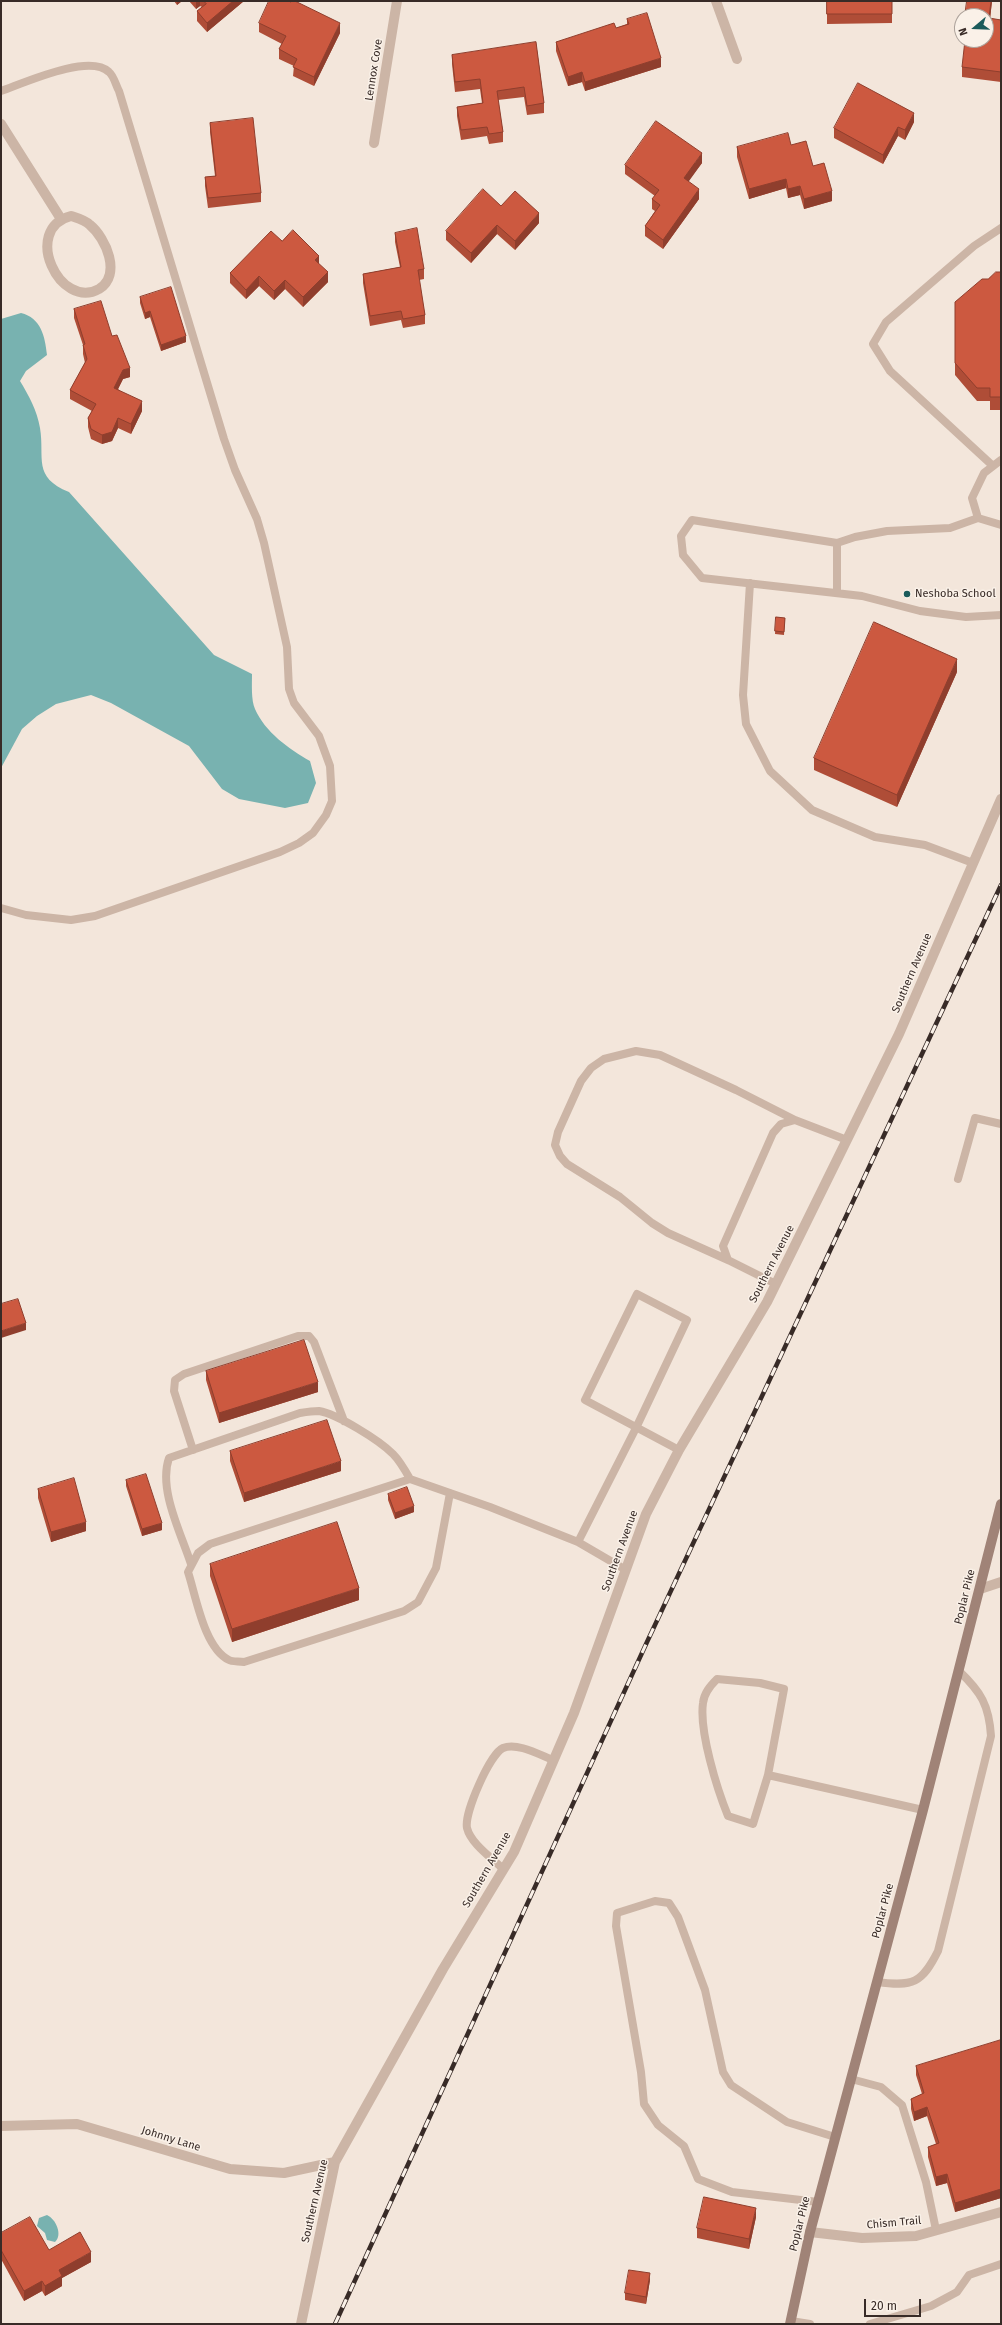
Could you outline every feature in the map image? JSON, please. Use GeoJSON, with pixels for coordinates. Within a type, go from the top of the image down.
{"type":"FeatureCollection","features":[{"type":"Feature","properties":{"kind":"main road","name":"Poplar Pike"},"geometry":{"type":"LineString","coordinates":[[791,2323],[810,2232],[923,1810],[1001,1504]]}},
{"type":"Feature","properties":{"kind":"street","name":"Lennox Cove"},"geometry":{"type":"LineString","coordinates":[[374,143],[397,1]]}},
{"type":"Feature","properties":{"kind":"street"},"geometry":{"type":"LineString","coordinates":[[716,1],[737,59]]}},
{"type":"Feature","properties":{"kind":"street"},"geometry":{"type":"LineString","coordinates":[[1,124],[61,219]]}},
{"type":"Feature","properties":{"kind":"street"},"geometry":{"type":"LineString","coordinates":[[71,216],[89,224],[98,234],[107,251],[111,267],[109,278],[101,288],[91,293],[81,294],[71,289],[60,280],[52,266],[46,245],[54,224],[61,219],[71,216]]}},
{"type":"Feature","properties":{"kind":"street","name":"Southern Avenue"},"geometry":{"type":"LineString","coordinates":[[301,2324],[335,2162],[443,1969],[514,1852],[574,1712],[646,1514],[679,1450],[776,1284],[899,1034],[1001,799]]}},
{"type":"Feature","properties":{"kind":"street"},"geometry":{"type":"LineString","coordinates":[[980,1589],[1001,1582]]}},
{"type":"Feature","properties":{"kind":"street","name":"Johnny Lane"},"geometry":{"type":"LineString","coordinates":[[1,2126],[77,2124],[230,2169],[284,2173],[335,2162]]}},
{"type":"Feature","properties":{"kind":"street","name":"Chism Trail"},"geometry":{"type":"LineString","coordinates":[[810,2232],[862,2238],[916,2236],[1001,2212]]}},
{"type":"Feature","properties":{"kind":"lane"},"geometry":{"type":"LineString","coordinates":[[1,91],[58,71],[83,66],[100,67],[110,72],[119,91],[221,432],[235,470],[257,519],[264,543],[287,647],[289,689],[294,704],[319,736],[330,766],[333,785],[332,801],[326,815],[313,832],[299,844],[209,879],[82,920],[26,914],[1,908]]}},
{"type":"Feature","properties":{"kind":"lane"},"geometry":{"type":"LineString","coordinates":[[993,466],[890,371],[873,344],[886,322],[974,246],[1001,228]]}},
{"type":"Feature","properties":{"kind":"lane"},"geometry":{"type":"LineString","coordinates":[[978,518],[972,498],[984,473],[1001,460]]}},
{"type":"Feature","properties":{"kind":"lane"},"geometry":{"type":"LineString","coordinates":[[1001,525],[978,518],[950,528],[887,531],[855,536],[837,543],[692,520],[681,536],[683,555],[702,578],[862,596],[920,611],[966,617],[1001,615]]}},
{"type":"Feature","properties":{"kind":"lane"},"geometry":{"type":"LineString","coordinates":[[837,543],[837,593]]}},
{"type":"Feature","properties":{"kind":"lane"},"geometry":{"type":"LineString","coordinates":[[750,583],[743,695],[746,724],[770,771],[812,810],[875,837],[924,845],[973,863]]}},
{"type":"Feature","properties":{"kind":"lane"},"geometry":{"type":"LineString","coordinates":[[776,1284],[728,1260],[668,1233],[652,1223],[620,1197],[567,1164],[560,1156],[555,1145],[558,1132],[580,1081],[591,1068],[604,1059],[636,1051],[652,1053],[660,1055],[736,1090],[795,1120],[847,1140]]}},
{"type":"Feature","properties":{"kind":"lane"},"geometry":{"type":"LineString","coordinates":[[958,1179],[975,1118],[1001,1124]]}},
{"type":"Feature","properties":{"kind":"lane"},"geometry":{"type":"LineString","coordinates":[[728,1260],[723,1246],[727,1233],[773,1132],[781,1124],[795,1120]]}},
{"type":"Feature","properties":{"kind":"lane"},"geometry":{"type":"LineString","coordinates":[[578,1542],[636,1428],[687,1320],[637,1294],[585,1400],[636,1428],[679,1450]]}},
{"type":"Feature","properties":{"kind":"lane"},"geometry":{"type":"LineString","coordinates":[[193,1450],[174,1392],[175,1380],[184,1374],[298,1336],[309,1336],[314,1342],[344,1421]]}},
{"type":"Feature","properties":{"kind":"lane"},"geometry":{"type":"LineString","coordinates":[[191,1564],[165,1484],[165,1470],[169,1458],[300,1413],[318,1411],[344,1421],[393,1453],[410,1479]]}},
{"type":"Feature","properties":{"kind":"lane"},"geometry":{"type":"LineString","coordinates":[[450,1493],[436,1568],[418,1602],[404,1611],[244,1662],[229,1660],[217,1650],[209,1640],[188,1572],[198,1553],[210,1544],[410,1479],[450,1493],[578,1542],[626,1570]]}},
{"type":"Feature","properties":{"kind":"lane"},"geometry":{"type":"LineString","coordinates":[[877,1982],[898,1985],[913,1982],[928,1971],[938,1950],[991,1736],[990,1722],[981,1694],[959,1672]]}},
{"type":"Feature","properties":{"kind":"lane"},"geometry":{"type":"LineString","coordinates":[[717,1679],[760,1683],[784,1689],[768,1774],[753,1824],[728,1816],[715,1783],[705,1730],[703,1703],[708,1688],[717,1679]]}},
{"type":"Feature","properties":{"kind":"lane"},"geometry":{"type":"LineString","coordinates":[[503,1869],[475,1841],[468,1828],[467,1816],[476,1794],[494,1756],[503,1748],[511,1746],[553,1760]]}},
{"type":"Feature","properties":{"kind":"lane"},"geometry":{"type":"LineString","coordinates":[[768,1774],[923,1810]]}},
{"type":"Feature","properties":{"kind":"lane"},"geometry":{"type":"LineString","coordinates":[[818,2202],[732,2192],[698,2179],[684,2146],[658,2125],[644,2104],[641,2072],[616,1926],[617,1913],[655,1901],[670,1903],[678,1917],[705,1990],[723,2072],[731,2085],[787,2122],[835,2137]]}},
{"type":"Feature","properties":{"kind":"lane"},"geometry":{"type":"LineString","coordinates":[[851,2079],[881,2087],[902,2106],[926,2182],[936,2230]]}},
{"type":"Feature","properties":{"kind":"lane"},"geometry":{"type":"LineString","coordinates":[[870,2324],[931,2306],[957,2292],[969,2275],[1001,2264]]}},
{"type":"Feature","properties":{"kind":"lane"},"geometry":{"type":"LineString","coordinates":[[791,2323],[810,2324]]}},
{"type":"Feature","properties":{"kind":"water"},"geometry":{"type":"Polygon","coordinates":[[[21,313],[28,315],[37,323],[41,329],[46,348],[47,355],[26,371],[20,381],[32,403],[39,421],[42,466],[45,473],[57,486],[69,492],[214,655],[252,674],[253,701],[259,717],[278,739],[310,761],[316,783],[308,803],[285,808],[239,799],[222,789],[189,746],[111,703],[91,695],[56,704],[37,716],[22,729],[1,768],[1,319],[21,313]]]}},
{"type":"Feature","properties":{"kind":"water"},"geometry":{"type":"Polygon","coordinates":[[[47,2215],[56,2223],[58,2235],[55,2242],[47,2240],[45,2233],[37,2226],[39,2218],[47,2215]]]}},
{"type":"Feature","properties":{"kind":"building"},"geometry":{"type":"Polygon","coordinates":[[[204,1],[233,1],[207,23],[197,11],[206,4],[204,1]]]}},
{"type":"Feature","properties":{"kind":"building"},"geometry":{"type":"Polygon","coordinates":[[[269,1],[295,1],[340,23],[314,77],[293,67],[297,59],[279,49],[286,36],[259,23],[269,1]]]}},
{"type":"Feature","properties":{"kind":"building"},"geometry":{"type":"Polygon","coordinates":[[[827,1],[892,1],[892,14],[827,14],[827,1]]]}},
{"type":"Feature","properties":{"kind":"building"},"geometry":{"type":"Polygon","coordinates":[[[967,1],[991,1],[990,8],[966,8],[967,1]]]}},
{"type":"Feature","properties":{"kind":"building"},"geometry":{"type":"Polygon","coordinates":[[[647,13],[661,58],[585,82],[582,72],[568,77],[556,42],[614,23],[616,28],[629,24],[627,19],[647,13]]]}},
{"type":"Feature","properties":{"kind":"building"},"geometry":{"type":"Polygon","coordinates":[[[994,19],[1001,20],[1001,72],[962,67],[964,48],[994,48],[994,19]]]}},
{"type":"Feature","properties":{"kind":"building"},"geometry":{"type":"Polygon","coordinates":[[[536,42],[544,103],[527,106],[524,87],[497,91],[503,132],[489,134],[487,127],[461,130],[457,107],[483,103],[480,79],[455,82],[452,55],[536,42]]]}},
{"type":"Feature","properties":{"kind":"building"},"geometry":{"type":"Polygon","coordinates":[[[858,83],[914,113],[905,130],[898,127],[883,155],[834,128],[858,83]]]}},
{"type":"Feature","properties":{"kind":"building"},"geometry":{"type":"Polygon","coordinates":[[[253,118],[261,193],[208,198],[205,177],[216,176],[210,123],[253,118]]]}},
{"type":"Feature","properties":{"kind":"building"},"geometry":{"type":"Polygon","coordinates":[[[656,121],[702,153],[684,178],[699,189],[663,240],[645,226],[660,205],[652,199],[659,190],[625,165],[656,121]]]}},
{"type":"Feature","properties":{"kind":"building"},"geometry":{"type":"Polygon","coordinates":[[[788,133],[791,145],[806,141],[813,166],[824,163],[832,191],[804,199],[800,186],[788,189],[786,179],[749,189],[737,147],[788,133]]]}},
{"type":"Feature","properties":{"kind":"building"},"geometry":{"type":"Polygon","coordinates":[[[483,189],[501,206],[515,191],[539,213],[515,241],[497,225],[471,253],[446,231],[483,189]]]}},
{"type":"Feature","properties":{"kind":"building"},"geometry":{"type":"Polygon","coordinates":[[[417,228],[424,269],[418,270],[425,315],[403,319],[401,311],[370,316],[363,274],[401,267],[395,233],[417,228]]]}},
{"type":"Feature","properties":{"kind":"building"},"geometry":{"type":"Polygon","coordinates":[[[293,230],[319,256],[315,260],[328,272],[303,297],[285,280],[274,291],[259,276],[246,290],[230,273],[271,231],[282,241],[293,230]]]}},
{"type":"Feature","properties":{"kind":"building"},"geometry":{"type":"Polygon","coordinates":[[[996,272],[1001,272],[1001,397],[990,397],[990,388],[977,388],[955,363],[955,302],[982,279],[988,279],[996,272]]]}},
{"type":"Feature","properties":{"kind":"building"},"geometry":{"type":"Polygon","coordinates":[[[171,287],[186,336],[161,345],[150,311],[145,313],[140,297],[171,287]]]}},
{"type":"Feature","properties":{"kind":"building"},"geometry":{"type":"Polygon","coordinates":[[[101,301],[112,336],[117,335],[130,368],[123,370],[114,388],[142,401],[131,424],[118,418],[112,432],[102,435],[91,429],[88,418],[96,404],[70,390],[87,359],[83,345],[85,344],[74,309],[101,301]]]}},
{"type":"Feature","properties":{"kind":"building"},"geometry":{"type":"Polygon","coordinates":[[[776,617],[785,618],[784,632],[775,631],[776,617]]]}},
{"type":"Feature","properties":{"kind":"building"},"geometry":{"type":"Polygon","coordinates":[[[874,622],[957,659],[897,795],[814,758],[874,622]]]}},
{"type":"Feature","properties":{"kind":"building"},"geometry":{"type":"Polygon","coordinates":[[[18,1299],[26,1323],[1,1331],[1,1304],[18,1299]]]}},
{"type":"Feature","properties":{"kind":"building"},"geometry":{"type":"Polygon","coordinates":[[[304,1340],[318,1382],[219,1413],[206,1371],[304,1340]]]}},
{"type":"Feature","properties":{"kind":"building"},"geometry":{"type":"Polygon","coordinates":[[[327,1420],[341,1461],[244,1493],[230,1451],[327,1420]]]}},
{"type":"Feature","properties":{"kind":"building"},"geometry":{"type":"Polygon","coordinates":[[[146,1474],[162,1523],[142,1529],[126,1480],[146,1474]]]}},
{"type":"Feature","properties":{"kind":"building"},"geometry":{"type":"Polygon","coordinates":[[[74,1478],[86,1522],[51,1532],[38,1489],[74,1478]]]}},
{"type":"Feature","properties":{"kind":"building"},"geometry":{"type":"Polygon","coordinates":[[[407,1487],[414,1506],[395,1513],[388,1494],[407,1487]]]}},
{"type":"Feature","properties":{"kind":"building"},"geometry":{"type":"Polygon","coordinates":[[[337,1522],[359,1588],[232,1629],[210,1564],[337,1522]]]}},
{"type":"Feature","properties":{"kind":"building"},"geometry":{"type":"Polygon","coordinates":[[[1001,2040],[1001,2189],[955,2203],[947,2174],[936,2177],[928,2147],[939,2143],[927,2107],[914,2112],[911,2099],[924,2093],[916,2066],[1001,2040]]]}},
{"type":"Feature","properties":{"kind":"building"},"geometry":{"type":"Polygon","coordinates":[[[704,2197],[756,2208],[749,2239],[697,2228],[704,2197]]]}},
{"type":"Feature","properties":{"kind":"building"},"geometry":{"type":"Polygon","coordinates":[[[30,2217],[49,2250],[80,2232],[91,2252],[59,2270],[62,2276],[45,2286],[42,2281],[24,2291],[1,2250],[1,2233],[30,2217]]]}},
{"type":"Feature","properties":{"kind":"building"},"geometry":{"type":"Polygon","coordinates":[[[629,2270],[650,2273],[646,2297],[625,2293],[629,2270]]]}},
{"type":"Feature","properties":{"kind":"railway"},"geometry":{"type":"LineString","coordinates":[[335,2324],[647,1642],[1001,885]]}},
{"type":"Feature","properties":{"kind":"place","name":"Neshoba School"},"geometry":{"type":"Point","coordinates":[907,594]}}]}
